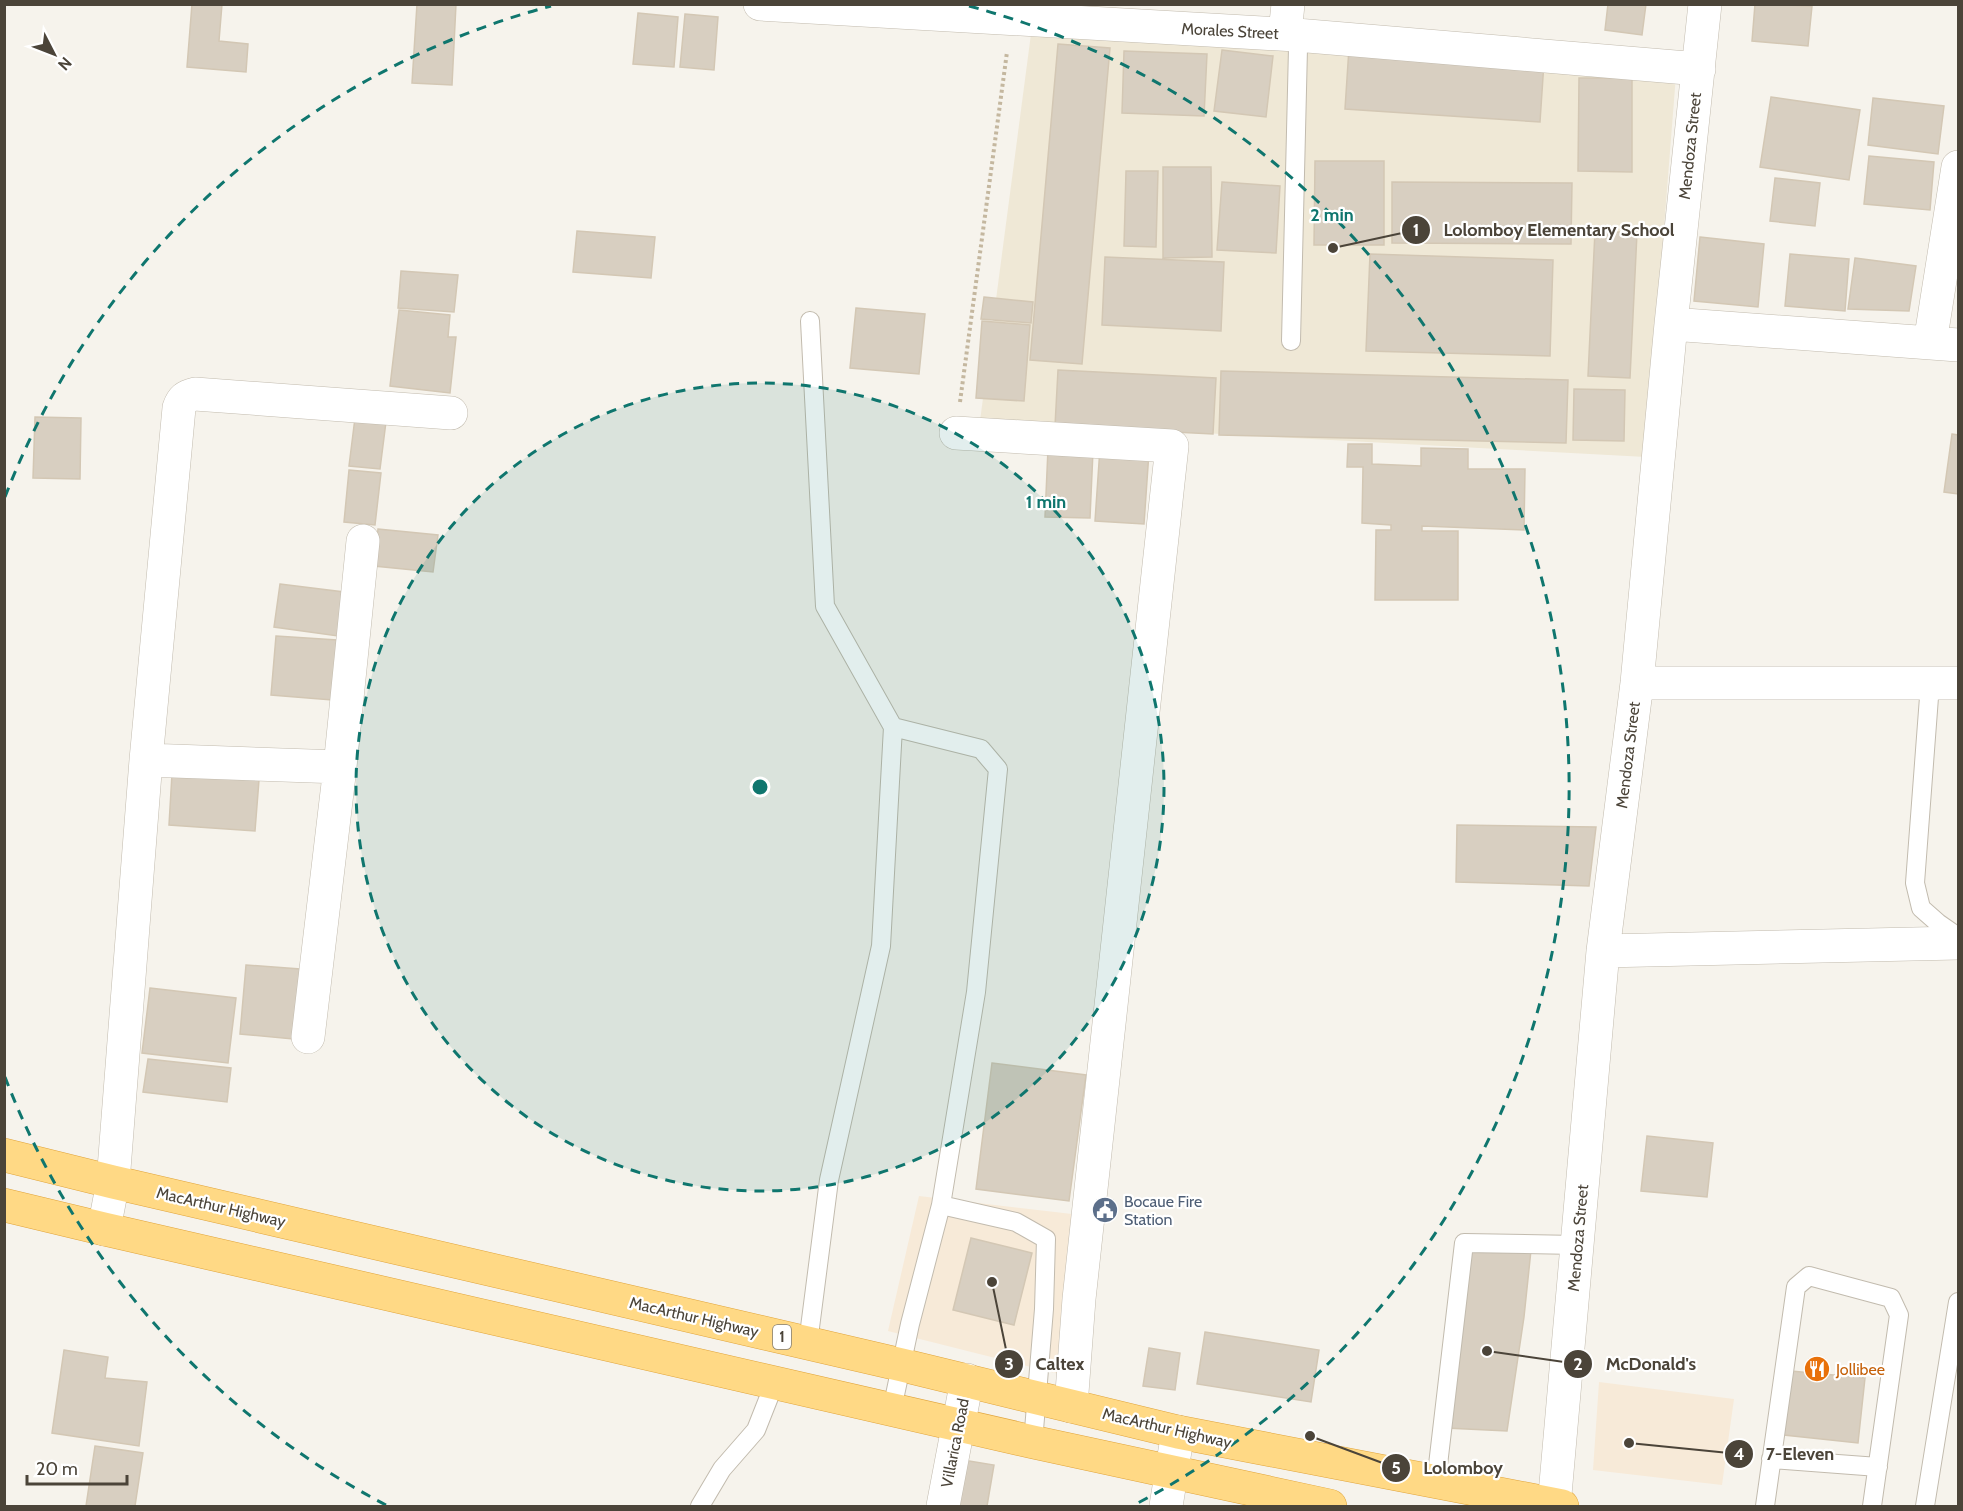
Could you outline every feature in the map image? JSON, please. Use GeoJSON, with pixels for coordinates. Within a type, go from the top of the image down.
{"type":"FeatureCollection","features":[{"type":"Feature","properties":{"kind":"highway","name":"MacArthur Highway"},"geometry":{"type":"LineString","coordinates":[[4,1155],[1036,1396],[1178,1432],[1556,1506]]}},
{"type":"Feature","properties":{"kind":"highway"},"geometry":{"type":"LineString","coordinates":[[4,1205],[1033,1442],[1330,1506]]}},
{"type":"Feature","properties":{"kind":"street","name":"Morales Street"},"geometry":{"type":"LineString","coordinates":[[760,4],[1012,19],[1289,25],[1699,69]]}},
{"type":"Feature","properties":{"kind":"street","name":"Mendoza Street"},"geometry":{"type":"LineString","coordinates":[[1556,1506],[1603,951],[1637,683],[1671,324],[1705,4]]}},
{"type":"Feature","properties":{"kind":"street"},"geometry":{"type":"LineString","coordinates":[[1671,324],[1944,344],[1959,167]]}},
{"type":"Feature","properties":{"kind":"street"},"geometry":{"type":"LineString","coordinates":[[104,1229],[113,1182],[146,760],[179,408],[187,396],[195,394],[451,413]]}},
{"type":"Feature","properties":{"kind":"street"},"geometry":{"type":"LineString","coordinates":[[956,432],[1172,446],[1082,1275],[1071,1406]]}},
{"type":"Feature","properties":{"kind":"street"},"geometry":{"type":"LineString","coordinates":[[308,1036],[340,767],[363,541]]}},
{"type":"Feature","properties":{"kind":"street"},"geometry":{"type":"LineString","coordinates":[[1637,683],[1944,683]]}},
{"type":"Feature","properties":{"kind":"street"},"geometry":{"type":"LineString","coordinates":[[146,760],[340,767]]}},
{"type":"Feature","properties":{"kind":"street"},"geometry":{"type":"LineString","coordinates":[[1603,951],[1959,943]]}},
{"type":"Feature","properties":{"kind":"street","name":"Villarica Road"},"geometry":{"type":"LineString","coordinates":[[943,1506],[967,1380]]}},
{"type":"Feature","properties":{"kind":"street"},"geometry":{"type":"LineString","coordinates":[[1166,1506],[1178,1432]]}},
{"type":"Feature","properties":{"kind":"lane"},"geometry":{"type":"LineString","coordinates":[[1289,25],[1298,48],[1291,341]]}},
{"type":"Feature","properties":{"kind":"lane"},"geometry":{"type":"LineString","coordinates":[[808,1343],[829,1180],[881,946],[893,727],[825,606],[810,321]]}},
{"type":"Feature","properties":{"kind":"lane"},"geometry":{"type":"LineString","coordinates":[[1944,683],[1915,883],[1921,908],[1938,924],[1959,937]]}},
{"type":"Feature","properties":{"kind":"lane"},"geometry":{"type":"LineString","coordinates":[[892,1409],[941,1205],[976,992],[998,769],[981,749],[893,727]]}},
{"type":"Feature","properties":{"kind":"lane"},"geometry":{"type":"LineString","coordinates":[[941,1205],[1016,1222],[1046,1239],[1044,1309],[1033,1442]]}},
{"type":"Feature","properties":{"kind":"lane"},"geometry":{"type":"LineString","coordinates":[[1436,1482],[1464,1243],[1578,1245]]}},
{"type":"Feature","properties":{"kind":"lane"},"geometry":{"type":"LineString","coordinates":[[1764,1506],[1796,1287],[1809,1276],[1891,1298],[1899,1315],[1872,1506]]}},
{"type":"Feature","properties":{"kind":"lane"},"geometry":{"type":"LineString","coordinates":[[1925,1506],[1959,1302]]}},
{"type":"Feature","properties":{"kind":"lane"},"geometry":{"type":"LineString","coordinates":[[700,1506],[722,1469],[756,1430],[775,1382]]}},
{"type":"Feature","properties":{"kind":"lane"},"geometry":{"type":"LineString","coordinates":[[1771,1459],[1878,1467]]}},
{"type":"Feature","properties":{"kind":"path"},"geometry":{"type":"LineString","coordinates":[[956,432],[1012,19]]}},
{"type":"Feature","properties":{"kind":"shaded area"},"geometry":{"type":"Polygon","coordinates":[[[1031,34],[1676,75],[1646,457],[980,421],[1031,34]]]}},
{"type":"Feature","properties":{"kind":"shaded area"},"geometry":{"type":"Polygon","coordinates":[[[919,1196],[1072,1214],[1059,1374],[888,1331],[919,1196]]]}},
{"type":"Feature","properties":{"kind":"shaded area"},"geometry":{"type":"Polygon","coordinates":[[[1599,1382],[1734,1399],[1722,1485],[1593,1470],[1599,1382]]]}},
{"type":"Feature","properties":{"kind":"building"},"geometry":{"type":"Polygon","coordinates":[[[192,4],[222,4],[219,41],[248,44],[246,72],[187,67],[192,4]]]}},
{"type":"Feature","properties":{"kind":"building"},"geometry":{"type":"Polygon","coordinates":[[[417,4],[456,4],[452,85],[412,83],[417,4]]]}},
{"type":"Feature","properties":{"kind":"building"},"geometry":{"type":"Polygon","coordinates":[[[1608,4],[1646,4],[1642,35],[1605,30],[1608,4]]]}},
{"type":"Feature","properties":{"kind":"building"},"geometry":{"type":"Polygon","coordinates":[[[1755,4],[1812,6],[1808,46],[1752,41],[1755,4]]]}},
{"type":"Feature","properties":{"kind":"building"},"geometry":{"type":"Polygon","coordinates":[[[638,13],[678,17],[674,67],[633,64],[638,13]]]}},
{"type":"Feature","properties":{"kind":"building"},"geometry":{"type":"Polygon","coordinates":[[[685,14],[718,17],[714,70],[680,67],[685,14]]]}},
{"type":"Feature","properties":{"kind":"building"},"geometry":{"type":"Polygon","coordinates":[[[1058,44],[1110,48],[1082,364],[1030,360],[1058,44]]]}},
{"type":"Feature","properties":{"kind":"building"},"geometry":{"type":"Polygon","coordinates":[[[1349,48],[1544,62],[1540,122],[1345,109],[1349,48]]]}},
{"type":"Feature","properties":{"kind":"building"},"geometry":{"type":"Polygon","coordinates":[[[1222,50],[1273,56],[1266,117],[1214,111],[1222,50]]]}},
{"type":"Feature","properties":{"kind":"building"},"geometry":{"type":"Polygon","coordinates":[[[1124,51],[1207,54],[1204,116],[1122,113],[1124,51]]]}},
{"type":"Feature","properties":{"kind":"building"},"geometry":{"type":"Polygon","coordinates":[[[1579,78],[1632,78],[1632,172],[1578,171],[1579,78]]]}},
{"type":"Feature","properties":{"kind":"building"},"geometry":{"type":"Polygon","coordinates":[[[1771,97],[1860,110],[1849,180],[1760,167],[1771,97]]]}},
{"type":"Feature","properties":{"kind":"building"},"geometry":{"type":"Polygon","coordinates":[[[1873,98],[1944,106],[1938,154],[1868,145],[1873,98]]]}},
{"type":"Feature","properties":{"kind":"building"},"geometry":{"type":"Polygon","coordinates":[[[1869,156],[1934,162],[1930,210],[1864,204],[1869,156]]]}},
{"type":"Feature","properties":{"kind":"building"},"geometry":{"type":"Polygon","coordinates":[[[1315,161],[1384,161],[1384,245],[1314,245],[1315,161]]]}},
{"type":"Feature","properties":{"kind":"building"},"geometry":{"type":"Polygon","coordinates":[[[1163,167],[1211,167],[1212,257],[1163,258],[1163,167]]]}},
{"type":"Feature","properties":{"kind":"building"},"geometry":{"type":"Polygon","coordinates":[[[1126,171],[1158,171],[1156,247],[1124,246],[1126,171]]]}},
{"type":"Feature","properties":{"kind":"building"},"geometry":{"type":"Polygon","coordinates":[[[1775,178],[1820,183],[1815,226],[1770,221],[1775,178]]]}},
{"type":"Feature","properties":{"kind":"building"},"geometry":{"type":"Polygon","coordinates":[[[1222,182],[1280,186],[1276,253],[1217,250],[1222,182]]]}},
{"type":"Feature","properties":{"kind":"building"},"geometry":{"type":"Polygon","coordinates":[[[1392,182],[1572,183],[1571,244],[1392,243],[1392,182]]]}},
{"type":"Feature","properties":{"kind":"building"},"geometry":{"type":"Polygon","coordinates":[[[577,231],[655,237],[651,278],[573,272],[577,231]]]}},
{"type":"Feature","properties":{"kind":"building"},"geometry":{"type":"Polygon","coordinates":[[[1595,231],[1637,233],[1630,378],[1588,376],[1595,231]]]}},
{"type":"Feature","properties":{"kind":"building"},"geometry":{"type":"Polygon","coordinates":[[[1700,237],[1764,244],[1758,307],[1694,301],[1700,237]]]}},
{"type":"Feature","properties":{"kind":"building"},"geometry":{"type":"Polygon","coordinates":[[[1370,254],[1553,260],[1550,356],[1366,351],[1370,254]]]}},
{"type":"Feature","properties":{"kind":"building"},"geometry":{"type":"Polygon","coordinates":[[[1790,254],[1849,259],[1845,311],[1785,306],[1790,254]]]}},
{"type":"Feature","properties":{"kind":"building"},"geometry":{"type":"Polygon","coordinates":[[[1105,257],[1224,262],[1221,331],[1102,325],[1105,257]]]}},
{"type":"Feature","properties":{"kind":"building"},"geometry":{"type":"Polygon","coordinates":[[[1855,258],[1916,266],[1909,311],[1848,309],[1855,258]]]}},
{"type":"Feature","properties":{"kind":"building"},"geometry":{"type":"Polygon","coordinates":[[[401,271],[458,275],[454,312],[398,308],[401,271]]]}},
{"type":"Feature","properties":{"kind":"building"},"geometry":{"type":"Polygon","coordinates":[[[984,297],[1033,302],[1031,323],[981,319],[984,297]]]}},
{"type":"Feature","properties":{"kind":"building"},"geometry":{"type":"Polygon","coordinates":[[[856,308],[925,314],[919,374],[850,368],[856,308]]]}},
{"type":"Feature","properties":{"kind":"building"},"geometry":{"type":"Polygon","coordinates":[[[399,310],[450,315],[448,337],[456,337],[450,393],[390,386],[399,310]]]}},
{"type":"Feature","properties":{"kind":"building"},"geometry":{"type":"Polygon","coordinates":[[[982,321],[1030,325],[1024,401],[976,398],[982,321]]]}},
{"type":"Feature","properties":{"kind":"building"},"geometry":{"type":"Polygon","coordinates":[[[1058,370],[1216,378],[1213,434],[1055,426],[1058,370]]]}},
{"type":"Feature","properties":{"kind":"building"},"geometry":{"type":"Polygon","coordinates":[[[1221,371],[1568,380],[1566,443],[1219,435],[1221,371]]]}},
{"type":"Feature","properties":{"kind":"building"},"geometry":{"type":"Polygon","coordinates":[[[1574,389],[1625,390],[1624,441],[1573,440],[1574,389]]]}},
{"type":"Feature","properties":{"kind":"building"},"geometry":{"type":"Polygon","coordinates":[[[356,410],[387,414],[380,469],[349,466],[356,410]]]}},
{"type":"Feature","properties":{"kind":"building"},"geometry":{"type":"Polygon","coordinates":[[[35,417],[81,418],[80,479],[33,478],[35,417]]]}},
{"type":"Feature","properties":{"kind":"building"},"geometry":{"type":"Polygon","coordinates":[[[1952,434],[1958,435],[1958,494],[1944,492],[1952,434]]]}},
{"type":"Feature","properties":{"kind":"building"},"geometry":{"type":"Polygon","coordinates":[[[1348,444],[1372,444],[1372,464],[1421,466],[1421,448],[1468,449],[1468,469],[1525,469],[1524,530],[1422,526],[1422,531],[1458,531],[1458,600],[1375,600],[1376,530],[1391,530],[1391,525],[1362,523],[1363,467],[1347,467],[1348,444]]]}},
{"type":"Feature","properties":{"kind":"building"},"geometry":{"type":"Polygon","coordinates":[[[1100,448],[1149,452],[1144,524],[1095,521],[1100,448]]]}},
{"type":"Feature","properties":{"kind":"building"},"geometry":{"type":"Polygon","coordinates":[[[1048,449],[1093,451],[1090,518],[1045,517],[1048,449]]]}},
{"type":"Feature","properties":{"kind":"building"},"geometry":{"type":"Polygon","coordinates":[[[349,470],[381,473],[375,525],[344,522],[349,470]]]}},
{"type":"Feature","properties":{"kind":"building"},"geometry":{"type":"Polygon","coordinates":[[[378,529],[438,535],[433,572],[374,566],[378,529]]]}},
{"type":"Feature","properties":{"kind":"building"},"geometry":{"type":"Polygon","coordinates":[[[280,584],[344,592],[338,636],[274,627],[280,584]]]}},
{"type":"Feature","properties":{"kind":"building"},"geometry":{"type":"Polygon","coordinates":[[[276,636],[337,640],[332,700],[271,695],[276,636]]]}},
{"type":"Feature","properties":{"kind":"building"},"geometry":{"type":"Polygon","coordinates":[[[172,774],[259,780],[255,831],[169,825],[172,774]]]}},
{"type":"Feature","properties":{"kind":"building"},"geometry":{"type":"Polygon","coordinates":[[[1457,825],[1596,827],[1589,886],[1456,882],[1457,825]]]}},
{"type":"Feature","properties":{"kind":"building"},"geometry":{"type":"Polygon","coordinates":[[[246,965],[300,969],[293,1039],[240,1034],[246,965]]]}},
{"type":"Feature","properties":{"kind":"building"},"geometry":{"type":"Polygon","coordinates":[[[150,988],[236,998],[228,1063],[142,1053],[150,988]]]}},
{"type":"Feature","properties":{"kind":"building"},"geometry":{"type":"Polygon","coordinates":[[[148,1059],[231,1068],[227,1102],[143,1092],[148,1059]]]}},
{"type":"Feature","properties":{"kind":"building"},"geometry":{"type":"Polygon","coordinates":[[[992,1063],[1086,1075],[1069,1201],[976,1189],[992,1063]]]}},
{"type":"Feature","properties":{"kind":"building"},"geometry":{"type":"Polygon","coordinates":[[[1647,1136],[1713,1143],[1707,1197],[1641,1191],[1647,1136]]]}},
{"type":"Feature","properties":{"kind":"building"},"geometry":{"type":"Polygon","coordinates":[[[971,1238],[1032,1253],[1014,1325],[953,1310],[971,1238]]]}},
{"type":"Feature","properties":{"kind":"building"},"geometry":{"type":"Polygon","coordinates":[[[1468,1248],[1531,1250],[1524,1317],[1507,1431],[1446,1428],[1468,1248]]]}},
{"type":"Feature","properties":{"kind":"building"},"geometry":{"type":"Polygon","coordinates":[[[1205,1332],[1319,1350],[1311,1402],[1197,1384],[1205,1332]]]}},
{"type":"Feature","properties":{"kind":"building"},"geometry":{"type":"Polygon","coordinates":[[[1149,1348],[1180,1353],[1175,1390],[1143,1386],[1149,1348]]]}},
{"type":"Feature","properties":{"kind":"building"},"geometry":{"type":"Polygon","coordinates":[[[64,1350],[108,1357],[105,1378],[147,1382],[139,1446],[52,1433],[64,1350]]]}},
{"type":"Feature","properties":{"kind":"building"},"geometry":{"type":"Polygon","coordinates":[[[1791,1371],[1865,1378],[1858,1443],[1784,1435],[1791,1371]]]}},
{"type":"Feature","properties":{"kind":"building"},"geometry":{"type":"Polygon","coordinates":[[[95,1446],[143,1453],[135,1506],[86,1506],[95,1446]]]}},
{"type":"Feature","properties":{"kind":"building"},"geometry":{"type":"Polygon","coordinates":[[[963,1460],[994,1465],[987,1506],[955,1506],[963,1460]]]}},
{"type":"Feature","properties":{"kind":"place","name":"Lolomboy Elementary School"},"geometry":{"type":"Point","coordinates":[1333,248]}},
{"type":"Feature","properties":{"kind":"place","name":"Bocaue Fire Station"},"geometry":{"type":"Point","coordinates":[1105,1210]}},
{"type":"Feature","properties":{"kind":"place","name":"Caltex"},"geometry":{"type":"Point","coordinates":[992,1282]}},
{"type":"Feature","properties":{"kind":"place","name":"McDonald's"},"geometry":{"type":"Point","coordinates":[1487,1351]}},
{"type":"Feature","properties":{"kind":"place","name":"Jollibee"},"geometry":{"type":"Point","coordinates":[1817,1369]}},
{"type":"Feature","properties":{"kind":"place","name":"Lolomboy"},"geometry":{"type":"Point","coordinates":[1310,1436]}},
{"type":"Feature","properties":{"kind":"place","name":"7-Eleven"},"geometry":{"type":"Point","coordinates":[1629,1443]}}]}
